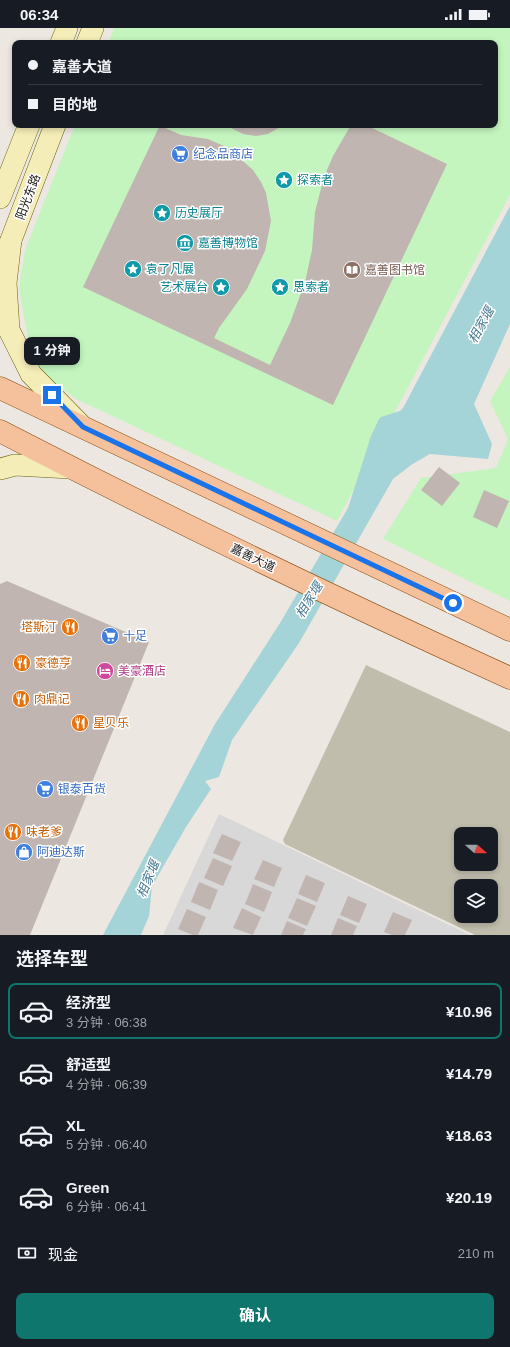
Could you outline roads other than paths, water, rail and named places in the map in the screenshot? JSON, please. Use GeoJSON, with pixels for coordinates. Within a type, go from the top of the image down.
{"type":"FeatureCollection","features":[{"type":"Feature","properties":{"kind":"main road"},"geometry":{"type":"LineString","coordinates":[[62,40],[67,28]]}},
{"type":"Feature","properties":{"kind":"main road"},"geometry":{"type":"LineString","coordinates":[[88,40],[93,28]]}},
{"type":"Feature","properties":{"kind":"main road"},"geometry":{"type":"LineString","coordinates":[[2,190],[28,128]]}},
{"type":"Feature","properties":{"kind":"main road","name":"阳光东路"},"geometry":{"type":"LineString","coordinates":[[0,269],[54,128]]}},
{"type":"Feature","properties":{"kind":"main road"},"geometry":{"type":"LineString","coordinates":[[11,240],[6,283],[9,330],[31,374],[83,427]]}},
{"type":"Feature","properties":{"kind":"main road"},"geometry":{"type":"LineString","coordinates":[[0,388],[315,536],[510,630]]}},
{"type":"Feature","properties":{"kind":"main road","name":"嘉善大道"},"geometry":{"type":"LineString","coordinates":[[0,431],[71,468],[294,578],[510,678]]}},
{"type":"Feature","properties":{"kind":"main road"},"geometry":{"type":"LineString","coordinates":[[0,469],[16,464],[71,468]]}},
{"type":"Feature","properties":{"kind":"water","name":"相家堰"},"geometry":{"type":"Polygon","coordinates":[[[510,206],[510,324],[474,404],[492,444],[488,459],[430,454],[411,465],[393,479],[299,643],[232,740],[219,777],[205,781],[211,789],[186,827],[152,886],[149,916],[141,935],[103,935],[215,724],[280,623],[348,508],[371,436],[379,419],[400,411],[403,408],[510,206]]]}},
{"type":"Feature","properties":{"kind":"place","name":"纪念品商店"},"geometry":{"type":"Point","coordinates":[180,154]}},
{"type":"Feature","properties":{"kind":"place","name":"探索者"},"geometry":{"type":"Point","coordinates":[284,180]}},
{"type":"Feature","properties":{"kind":"place","name":"历史展厅"},"geometry":{"type":"Point","coordinates":[162,213]}},
{"type":"Feature","properties":{"kind":"place","name":"嘉善博物馆"},"geometry":{"type":"Point","coordinates":[185,243]}},
{"type":"Feature","properties":{"kind":"place","name":"袁了凡展"},"geometry":{"type":"Point","coordinates":[133,269]}},
{"type":"Feature","properties":{"kind":"place","name":"嘉善图书馆"},"geometry":{"type":"Point","coordinates":[352,270]}},
{"type":"Feature","properties":{"kind":"place","name":"艺术展台"},"geometry":{"type":"Point","coordinates":[221,287]}},
{"type":"Feature","properties":{"kind":"place","name":"思索者"},"geometry":{"type":"Point","coordinates":[280,287]}},
{"type":"Feature","properties":{"kind":"place","name":"塔斯汀"},"geometry":{"type":"Point","coordinates":[70,627]}},
{"type":"Feature","properties":{"kind":"place","name":"十足"},"geometry":{"type":"Point","coordinates":[110,636]}},
{"type":"Feature","properties":{"kind":"place","name":"豪德亨"},"geometry":{"type":"Point","coordinates":[22,663]}},
{"type":"Feature","properties":{"kind":"place","name":"美豪酒店"},"geometry":{"type":"Point","coordinates":[105,671]}},
{"type":"Feature","properties":{"kind":"place","name":"肉鼎记"},"geometry":{"type":"Point","coordinates":[21,699]}},
{"type":"Feature","properties":{"kind":"place","name":"星贝乐"},"geometry":{"type":"Point","coordinates":[80,723]}},
{"type":"Feature","properties":{"kind":"place","name":"银泰百货"},"geometry":{"type":"Point","coordinates":[45,789]}},
{"type":"Feature","properties":{"kind":"place","name":"味老爹"},"geometry":{"type":"Point","coordinates":[13,832]}},
{"type":"Feature","properties":{"kind":"place","name":"阿迪达斯"},"geometry":{"type":"Point","coordinates":[24,852]}}]}
